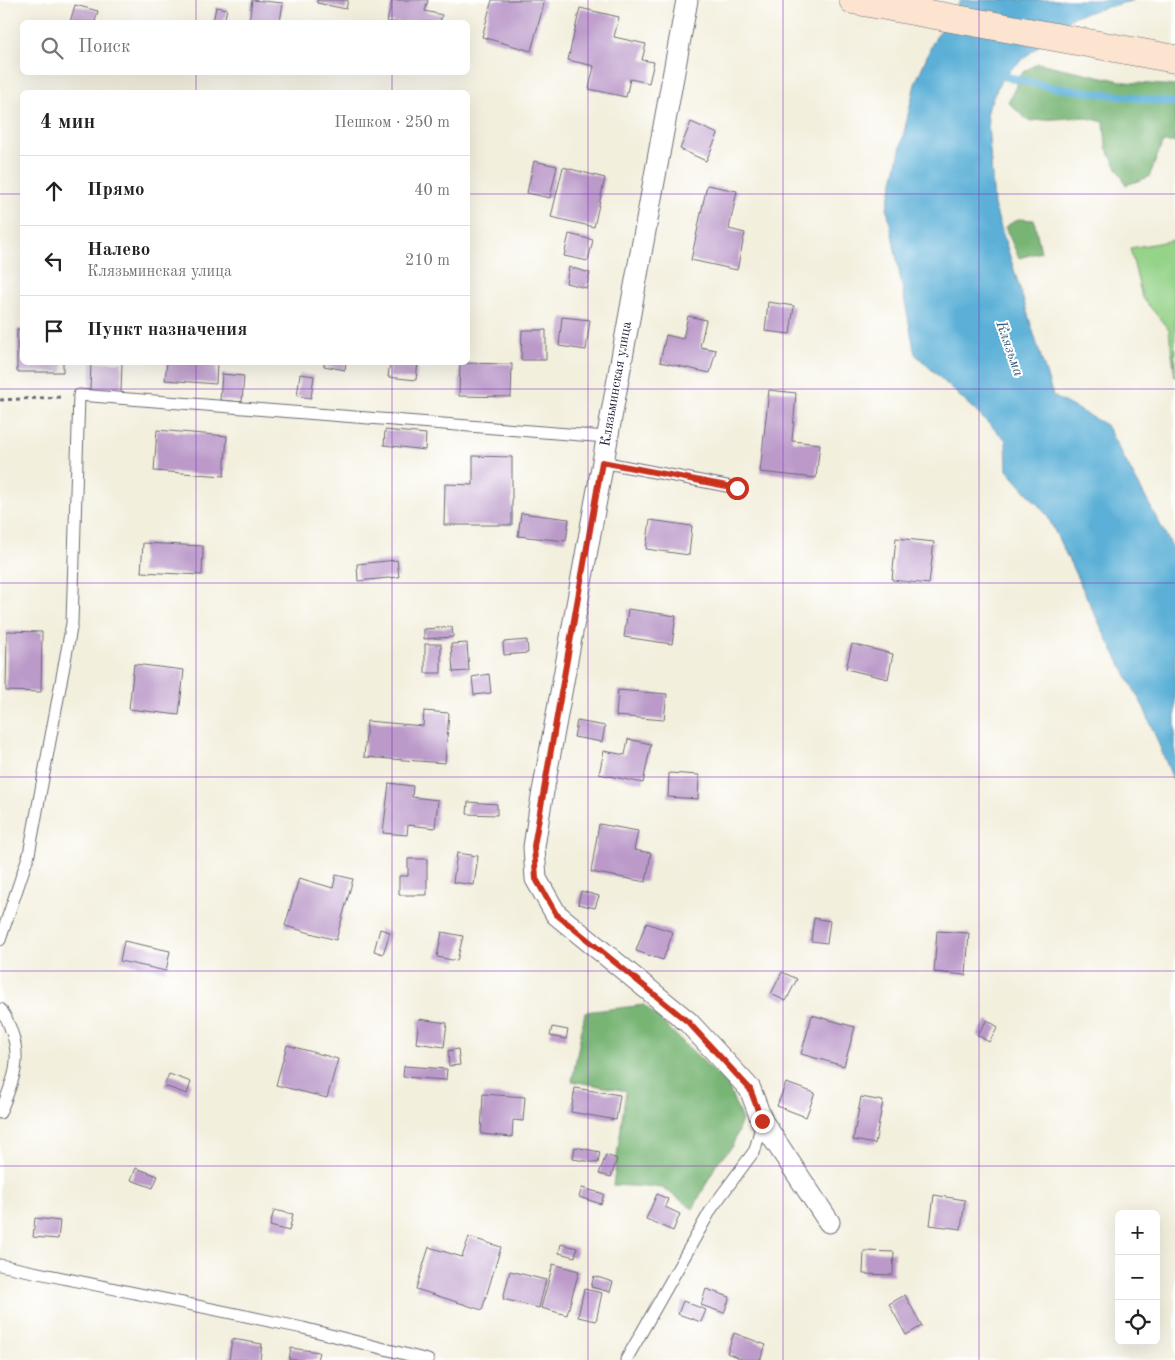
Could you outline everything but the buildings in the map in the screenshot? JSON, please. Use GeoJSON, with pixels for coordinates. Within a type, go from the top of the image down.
{"type":"FeatureCollection","features":[{"type":"Feature","properties":{"kind":"street","name":"Клязьминская улица"},"geometry":{"type":"LineString","coordinates":[[687,0],[540,808],[534,846],[536,879],[556,914],[688,1022],[750,1089],[762,1121],[830,1222]]}},
{"type":"Feature","properties":{"kind":"street"},"geometry":{"type":"LineString","coordinates":[[864,3],[1118,51],[1175,59]]}},
{"type":"Feature","properties":{"kind":"lane"},"geometry":{"type":"LineString","coordinates":[[0,940],[28,854],[72,623],[80,395],[606,437]]}},
{"type":"Feature","properties":{"kind":"lane"},"geometry":{"type":"LineString","coordinates":[[602,462],[737,488]]}},
{"type":"Feature","properties":{"kind":"lane"},"geometry":{"type":"LineString","coordinates":[[0,1009],[4,1014],[17,1046],[14,1078],[0,1113]]}},
{"type":"Feature","properties":{"kind":"lane"},"geometry":{"type":"LineString","coordinates":[[626,1360],[712,1208],[755,1150],[762,1121]]}},
{"type":"Feature","properties":{"kind":"lane"},"geometry":{"type":"LineString","coordinates":[[0,1265],[303,1328],[428,1360]]}},
{"type":"Feature","properties":{"kind":"path"},"geometry":{"type":"LineString","coordinates":[[0,400],[80,395]]}},
{"type":"Feature","properties":{"kind":"green space"},"geometry":{"type":"Polygon","coordinates":[[[1038,63],[1126,82],[1175,86],[1175,142],[1163,142],[1149,177],[1126,185],[1106,147],[1104,122],[1083,117],[1028,121],[1008,102],[1023,72],[1038,63]]]}},
{"type":"Feature","properties":{"kind":"green space"},"geometry":{"type":"Polygon","coordinates":[[[1018,219],[1034,220],[1041,252],[1019,258],[1005,227],[1018,219]]]}},
{"type":"Feature","properties":{"kind":"green space"},"geometry":{"type":"Polygon","coordinates":[[[1175,240],[1175,377],[1169,330],[1142,297],[1130,248],[1175,240]]]}},
{"type":"Feature","properties":{"kind":"green space"},"geometry":{"type":"Polygon","coordinates":[[[644,1005],[727,1084],[742,1120],[732,1147],[717,1163],[693,1209],[663,1188],[613,1185],[626,1091],[572,1081],[585,1012],[644,1005]]]}},
{"type":"Feature","properties":{"kind":"water","name":"Клязьма"},"geometry":{"type":"Polygon","coordinates":[[[961,0],[1134,0],[1074,16],[1003,76],[987,110],[994,205],[1053,396],[1106,425],[1175,552],[1175,784],[1144,708],[1104,633],[1047,515],[1007,470],[1006,440],[915,354],[887,208],[915,84],[933,42],[961,0]]]}},
{"type":"Feature","properties":{"kind":"waterway"},"geometry":{"type":"LineString","coordinates":[[1003,76],[1051,87],[1175,103]]}},
{"type":"Feature","properties":{"kind":"route"},"geometry":{"type":"LineString","coordinates":[[737,488],[602,462],[534,846],[536,879],[556,914],[688,1022],[750,1089],[762,1121]]}}]}
